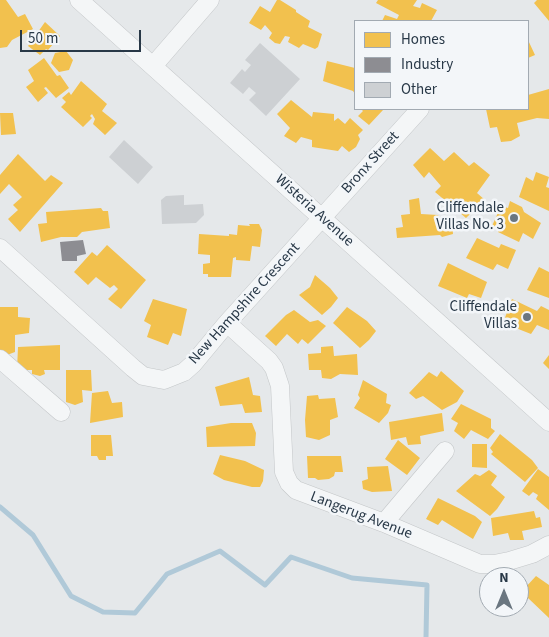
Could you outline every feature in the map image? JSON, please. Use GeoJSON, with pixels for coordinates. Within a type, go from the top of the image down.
{"type":"FeatureCollection","features":[{"type":"Feature","properties":{"kind":"street","name":"Wisteria Avenue"},"geometry":{"type":"LineString","coordinates":[[80,0],[549,422]]}},
{"type":"Feature","properties":{"kind":"street"},"geometry":{"type":"LineString","coordinates":[[153,66],[210,0]]}},
{"type":"Feature","properties":{"kind":"street","name":"Bronx Street"},"geometry":{"type":"LineString","coordinates":[[322,218],[419,110]]}},
{"type":"Feature","properties":{"kind":"street","name":"New Hampshire Crescent"},"geometry":{"type":"LineString","coordinates":[[0,248],[142,376],[164,380],[184,372],[193,364],[322,218]]}},
{"type":"Feature","properties":{"kind":"street","name":"Langerug Avenue"},"geometry":{"type":"LineString","coordinates":[[227,324],[269,361],[274,368],[280,386],[284,465],[289,483],[296,490],[384,523],[480,564],[509,561],[548,546]]}},
{"type":"Feature","properties":{"kind":"street"},"geometry":{"type":"LineString","coordinates":[[0,359],[61,412]]}},
{"type":"Feature","properties":{"kind":"street"},"geometry":{"type":"LineString","coordinates":[[384,523],[445,451]]}},
{"type":"Feature","properties":{"kind":"building: Homes"},"geometry":{"type":"Polygon","coordinates":[[[0,0],[6,0],[18,17],[25,14],[33,29],[12,40],[7,47],[0,48],[0,0]]]}},
{"type":"Feature","properties":{"kind":"building: Homes"},"geometry":{"type":"Polygon","coordinates":[[[277,0],[296,10],[296,12],[310,21],[308,27],[322,34],[318,47],[315,49],[303,44],[299,48],[288,42],[290,37],[285,36],[280,44],[275,43],[269,38],[272,33],[265,25],[261,30],[249,23],[260,6],[270,12],[277,0]]]}},
{"type":"Feature","properties":{"kind":"building: Homes"},"geometry":{"type":"Polygon","coordinates":[[[378,0],[417,0],[413,6],[420,8],[422,3],[437,10],[432,20],[382,20],[385,15],[397,19],[399,15],[376,3],[378,0]]]}},
{"type":"Feature","properties":{"kind":"building: Homes"},"geometry":{"type":"Polygon","coordinates":[[[537,0],[549,0],[549,21],[534,3],[537,0]]]}},
{"type":"Feature","properties":{"kind":"building: Homes"},"geometry":{"type":"Polygon","coordinates":[[[45,22],[60,36],[48,50],[46,49],[40,55],[28,46],[45,22]]]}},
{"type":"Feature","properties":{"kind":"building: Homes"},"geometry":{"type":"Polygon","coordinates":[[[529,42],[535,55],[529,58],[529,42]]]}},
{"type":"Feature","properties":{"kind":"building: Homes"},"geometry":{"type":"Polygon","coordinates":[[[66,51],[73,60],[69,70],[59,72],[51,63],[55,53],[66,51]]]}},
{"type":"Feature","properties":{"kind":"building: Homes"},"geometry":{"type":"Polygon","coordinates":[[[44,58],[57,76],[60,75],[69,88],[56,98],[46,87],[44,88],[48,93],[38,102],[26,87],[34,81],[28,70],[44,58]]]}},
{"type":"Feature","properties":{"kind":"building: Homes"},"geometry":{"type":"Polygon","coordinates":[[[327,61],[354,68],[354,92],[323,81],[327,61]]]}},
{"type":"Feature","properties":{"kind":"building: Homes"},"geometry":{"type":"Polygon","coordinates":[[[81,81],[107,104],[102,111],[117,123],[105,135],[93,124],[95,119],[92,114],[90,116],[92,118],[83,127],[61,107],[66,102],[62,98],[69,92],[71,95],[81,81]]]}},
{"type":"Feature","properties":{"kind":"building: Homes"},"geometry":{"type":"Polygon","coordinates":[[[549,89],[549,119],[537,118],[517,123],[520,136],[511,141],[501,142],[497,127],[490,128],[486,110],[529,110],[529,95],[549,89]]]}},
{"type":"Feature","properties":{"kind":"building: Homes"},"geometry":{"type":"Polygon","coordinates":[[[291,100],[312,117],[313,112],[334,114],[334,121],[338,118],[345,124],[350,118],[363,130],[358,135],[360,139],[356,147],[349,152],[342,146],[338,151],[312,147],[312,140],[301,137],[296,143],[284,136],[290,128],[277,114],[291,100]]]}},
{"type":"Feature","properties":{"kind":"building: Homes"},"geometry":{"type":"Polygon","coordinates":[[[383,110],[369,125],[358,116],[363,111],[383,110]]]}},
{"type":"Feature","properties":{"kind":"building: Homes"},"geometry":{"type":"Polygon","coordinates":[[[0,113],[13,113],[16,134],[1,135],[0,113]]]}},
{"type":"Feature","properties":{"kind":"building: Homes"},"geometry":{"type":"Polygon","coordinates":[[[430,148],[444,161],[454,152],[469,166],[474,162],[490,175],[477,193],[485,200],[466,218],[435,192],[441,186],[429,172],[424,178],[413,165],[430,148]]]}},
{"type":"Feature","properties":{"kind":"building: Homes"},"geometry":{"type":"Polygon","coordinates":[[[18,154],[45,181],[51,175],[63,183],[20,232],[8,219],[18,210],[13,205],[22,197],[9,184],[0,194],[0,175],[18,154]]]}},
{"type":"Feature","properties":{"kind":"building: Homes"},"geometry":{"type":"Polygon","coordinates":[[[536,172],[549,177],[546,187],[549,188],[549,211],[519,197],[526,177],[533,181],[536,172]]]}},
{"type":"Feature","properties":{"kind":"building: Homes"},"geometry":{"type":"Polygon","coordinates":[[[419,198],[421,214],[438,215],[441,221],[452,222],[453,234],[442,237],[440,235],[397,238],[396,228],[403,227],[401,215],[410,214],[409,200],[419,198]]]}},
{"type":"Feature","properties":{"kind":"building: Homes","name":"Cliffendale Villas No. 3"},"geometry":{"type":"Polygon","coordinates":[[[510,201],[522,207],[524,212],[541,223],[533,239],[523,233],[519,242],[498,232],[499,229],[492,226],[501,206],[508,208],[510,201]]]}},
{"type":"Feature","properties":{"kind":"building: Homes"},"geometry":{"type":"Polygon","coordinates":[[[101,208],[103,211],[108,211],[110,228],[82,232],[77,237],[61,237],[41,242],[38,224],[47,223],[46,212],[101,208]]]}},
{"type":"Feature","properties":{"kind":"building: Homes"},"geometry":{"type":"Polygon","coordinates":[[[249,224],[259,224],[262,230],[260,247],[252,246],[250,261],[236,260],[236,257],[233,258],[231,277],[208,277],[208,274],[203,274],[203,264],[210,263],[210,255],[198,254],[199,234],[237,235],[238,225],[250,226],[249,224]]]}},
{"type":"Feature","properties":{"kind":"building: Homes"},"geometry":{"type":"Polygon","coordinates":[[[477,238],[499,248],[501,244],[516,250],[508,269],[497,264],[493,270],[466,258],[477,238]]]}},
{"type":"Feature","properties":{"kind":"building: Homes"},"geometry":{"type":"Polygon","coordinates":[[[107,245],[146,280],[121,309],[108,299],[118,289],[114,285],[110,288],[96,277],[88,285],[74,272],[92,252],[97,256],[107,245]]]}},
{"type":"Feature","properties":{"kind":"building: Homes"},"geometry":{"type":"Polygon","coordinates":[[[448,263],[487,282],[481,298],[469,294],[467,298],[438,286],[448,263]]]}},
{"type":"Feature","properties":{"kind":"building: Homes","name":"Cliffendale Villas"},"geometry":{"type":"Polygon","coordinates":[[[539,267],[549,272],[549,298],[527,290],[539,267]]]}},
{"type":"Feature","properties":{"kind":"building: Homes"},"geometry":{"type":"Polygon","coordinates":[[[315,275],[338,298],[322,315],[299,295],[310,287],[315,275]]]}},
{"type":"Feature","properties":{"kind":"building: Homes"},"geometry":{"type":"Polygon","coordinates":[[[153,299],[187,309],[181,336],[173,333],[168,345],[147,337],[151,325],[144,321],[153,299]]]}},
{"type":"Feature","properties":{"kind":"building: Homes","name":"Cliffendale Villas"},"geometry":{"type":"Polygon","coordinates":[[[512,299],[537,311],[541,306],[549,310],[549,330],[537,325],[531,334],[503,323],[512,299]]]}},
{"type":"Feature","properties":{"kind":"building: Homes"},"geometry":{"type":"Polygon","coordinates":[[[0,307],[18,307],[18,317],[30,318],[29,333],[15,335],[15,352],[7,355],[0,353],[0,307]]]}},
{"type":"Feature","properties":{"kind":"building: Homes"},"geometry":{"type":"Polygon","coordinates":[[[347,307],[367,321],[376,331],[360,348],[333,323],[347,307]]]}},
{"type":"Feature","properties":{"kind":"building: Homes"},"geometry":{"type":"Polygon","coordinates":[[[294,310],[310,322],[318,320],[326,326],[308,344],[302,339],[298,344],[287,334],[276,346],[265,336],[286,315],[294,310]]]}},
{"type":"Feature","properties":{"kind":"building: Homes"},"geometry":{"type":"Polygon","coordinates":[[[60,345],[60,370],[44,370],[45,374],[40,376],[32,374],[32,370],[17,370],[18,347],[60,345]]]}},
{"type":"Feature","properties":{"kind":"building: Homes"},"geometry":{"type":"Polygon","coordinates":[[[333,346],[334,356],[357,354],[358,375],[340,374],[331,379],[322,378],[321,370],[309,370],[308,354],[321,353],[321,347],[333,346]]]}},
{"type":"Feature","properties":{"kind":"building: Homes","name":"Cliffendale Villas"},"geometry":{"type":"Polygon","coordinates":[[[549,355],[549,369],[543,363],[549,355]]]}},
{"type":"Feature","properties":{"kind":"building: Homes"},"geometry":{"type":"Polygon","coordinates":[[[66,370],[91,370],[92,391],[82,390],[83,402],[75,405],[66,402],[66,370]]]}},
{"type":"Feature","properties":{"kind":"building: Homes"},"geometry":{"type":"Polygon","coordinates":[[[441,371],[464,391],[457,402],[442,410],[423,396],[416,399],[409,393],[429,372],[437,377],[441,371]]]}},
{"type":"Feature","properties":{"kind":"building: Homes"},"geometry":{"type":"Polygon","coordinates":[[[249,377],[253,395],[260,396],[262,412],[245,413],[242,404],[220,406],[215,387],[249,377]]]}},
{"type":"Feature","properties":{"kind":"building: Homes"},"geometry":{"type":"Polygon","coordinates":[[[363,380],[387,394],[386,403],[391,405],[388,413],[379,423],[354,408],[360,398],[358,395],[363,380]]]}},
{"type":"Feature","properties":{"kind":"building: Homes"},"geometry":{"type":"Polygon","coordinates":[[[108,391],[112,403],[122,402],[123,417],[90,423],[92,393],[108,391]]]}},
{"type":"Feature","properties":{"kind":"building: Homes"},"geometry":{"type":"Polygon","coordinates":[[[318,395],[319,399],[335,398],[338,417],[330,420],[330,435],[319,440],[306,437],[305,420],[307,396],[318,395]]]}},
{"type":"Feature","properties":{"kind":"building: Homes"},"geometry":{"type":"Polygon","coordinates":[[[461,404],[491,419],[491,428],[495,431],[488,439],[471,430],[464,439],[454,431],[458,423],[451,419],[461,404]]]}},
{"type":"Feature","properties":{"kind":"building: Homes"},"geometry":{"type":"Polygon","coordinates":[[[442,413],[444,431],[420,436],[421,444],[408,445],[406,437],[391,440],[389,422],[442,413]]]}},
{"type":"Feature","properties":{"kind":"building: Homes"},"geometry":{"type":"Polygon","coordinates":[[[231,423],[252,423],[256,433],[255,446],[207,447],[206,427],[231,423]]]}},
{"type":"Feature","properties":{"kind":"building: Homes"},"geometry":{"type":"Polygon","coordinates":[[[500,434],[532,460],[538,468],[525,482],[491,454],[493,452],[490,448],[500,434]]]}},
{"type":"Feature","properties":{"kind":"building: Homes"},"geometry":{"type":"Polygon","coordinates":[[[91,435],[111,435],[113,456],[106,456],[106,460],[99,460],[97,456],[91,456],[91,435]]]}},
{"type":"Feature","properties":{"kind":"building: Homes"},"geometry":{"type":"Polygon","coordinates":[[[398,440],[420,458],[407,475],[385,459],[398,440]]]}},
{"type":"Feature","properties":{"kind":"building: Homes"},"geometry":{"type":"Polygon","coordinates":[[[472,444],[487,444],[487,468],[472,467],[472,444]]]}},
{"type":"Feature","properties":{"kind":"building: Homes"},"geometry":{"type":"Polygon","coordinates":[[[220,455],[245,461],[264,470],[263,481],[260,487],[252,487],[224,480],[213,474],[220,455]]]}},
{"type":"Feature","properties":{"kind":"building: Homes"},"geometry":{"type":"Polygon","coordinates":[[[307,456],[341,456],[343,472],[335,472],[334,476],[329,479],[318,480],[308,478],[307,456]]]}},
{"type":"Feature","properties":{"kind":"building: Homes"},"geometry":{"type":"Polygon","coordinates":[[[388,466],[392,491],[372,492],[363,489],[362,481],[368,479],[367,467],[388,466]]]}},
{"type":"Feature","properties":{"kind":"building: Homes"},"geometry":{"type":"Polygon","coordinates":[[[538,469],[549,477],[549,510],[536,499],[538,495],[533,492],[529,496],[522,491],[538,469]]]}},
{"type":"Feature","properties":{"kind":"building: Homes"},"geometry":{"type":"Polygon","coordinates":[[[489,470],[497,476],[491,485],[505,497],[490,516],[456,491],[475,474],[480,476],[489,470]]]}},
{"type":"Feature","properties":{"kind":"building: Homes"},"geometry":{"type":"Polygon","coordinates":[[[438,498],[475,516],[482,522],[473,539],[442,520],[438,525],[426,519],[438,498]]]}},
{"type":"Feature","properties":{"kind":"building: Homes"},"geometry":{"type":"Polygon","coordinates":[[[534,511],[536,518],[540,517],[542,527],[522,531],[524,540],[510,540],[508,533],[493,536],[491,518],[534,511]]]}},
{"type":"Feature","properties":{"kind":"building: Homes"},"geometry":{"type":"Polygon","coordinates":[[[536,576],[549,585],[549,618],[529,599],[529,584],[536,576]]]}},
{"type":"Feature","properties":{"kind":"building: Industry"},"geometry":{"type":"Polygon","coordinates":[[[83,240],[86,254],[77,256],[77,261],[62,261],[60,242],[83,240]]]}},
{"type":"Feature","properties":{"kind":"building: Other"},"geometry":{"type":"Polygon","coordinates":[[[260,43],[300,79],[266,116],[249,100],[256,93],[249,87],[243,94],[230,83],[242,69],[245,72],[251,65],[245,60],[260,43]]]}},
{"type":"Feature","properties":{"kind":"building: Other"},"geometry":{"type":"Polygon","coordinates":[[[124,140],[153,167],[138,184],[109,157],[124,140]]]}},
{"type":"Feature","properties":{"kind":"building: Other"},"geometry":{"type":"Polygon","coordinates":[[[184,195],[184,205],[203,204],[204,215],[196,223],[162,224],[161,200],[166,196],[184,195]]]}},
{"type":"Feature","properties":{"kind":"waterway"},"geometry":{"type":"LineString","coordinates":[[0,507],[33,535],[71,596],[103,612],[135,613],[167,574],[220,551],[265,585],[291,557],[352,578],[427,585],[426,637]]}},
{"type":"Feature","properties":{"kind":"place","name":"Cliffendale Villas No. 3"},"geometry":{"type":"Point","coordinates":[514,218]}},
{"type":"Feature","properties":{"kind":"place","name":"Cliffendale Villas"},"geometry":{"type":"Point","coordinates":[527,317]}}]}
